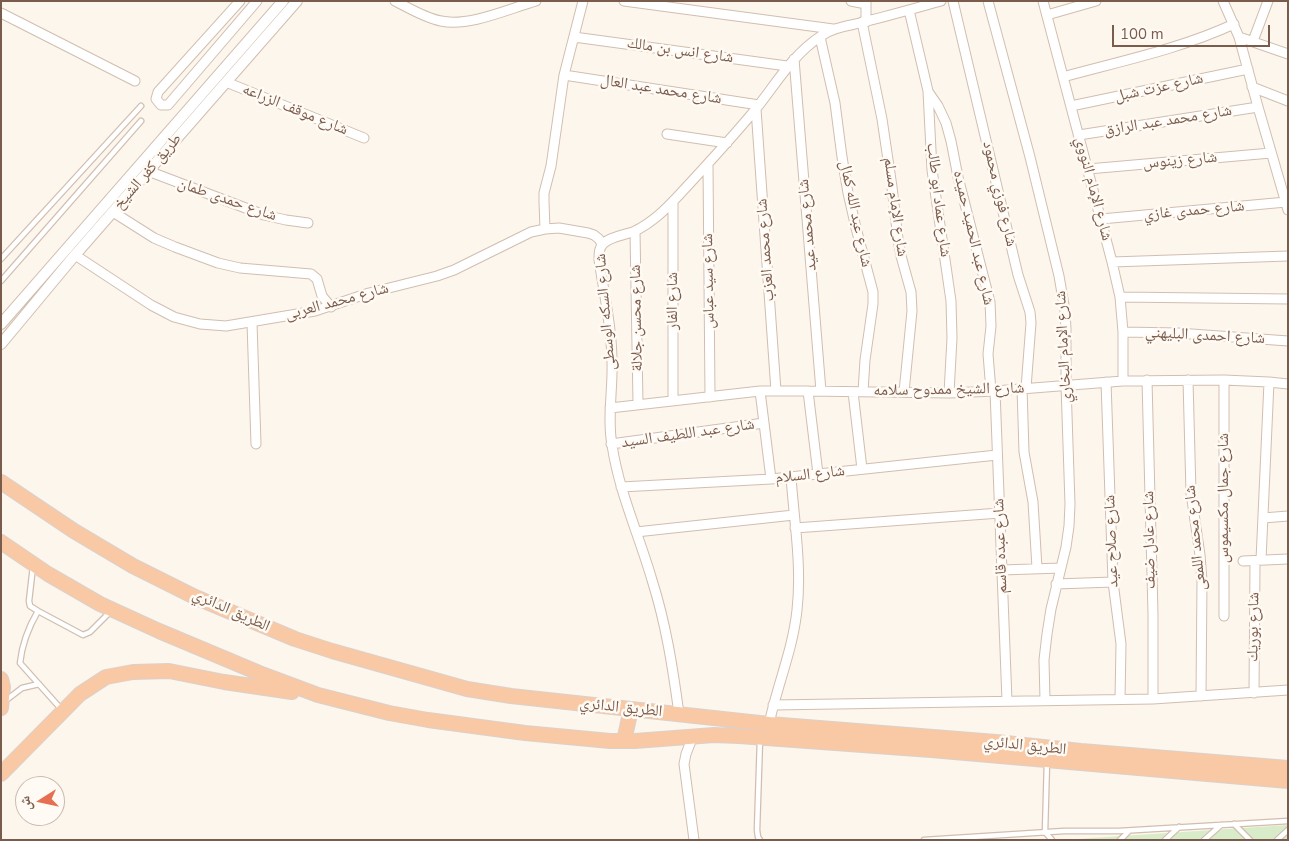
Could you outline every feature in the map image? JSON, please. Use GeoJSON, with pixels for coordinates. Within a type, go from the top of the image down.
{"type":"FeatureCollection","features":[{"type":"Feature","properties":{"kind":"highway","name":"الطريق الدائري"},"geometry":{"type":"LineString","coordinates":[[1,482],[74,532],[133,566],[195,596],[295,639],[341,654],[468,689],[511,696],[769,724],[827,736],[1047,760],[1288,781]]}},
{"type":"Feature","properties":{"kind":"highway","name":"الطريق الدائري"},"geometry":{"type":"LineString","coordinates":[[1,542],[74,589],[113,610],[159,631],[318,695],[428,720],[526,733],[610,741],[693,736],[827,736],[996,742],[1081,752],[1288,768]]}},
{"type":"Feature","properties":{"kind":"highway"},"geometry":{"type":"LineString","coordinates":[[1,774],[80,694],[106,677],[133,672],[169,671],[224,682],[318,695]]}},
{"type":"Feature","properties":{"kind":"highway"},"geometry":{"type":"LineString","coordinates":[[1,679],[3,687],[1,708]]}},
{"type":"Feature","properties":{"kind":"highway"},"geometry":{"type":"LineString","coordinates":[[624,741],[631,709]]}},
{"type":"Feature","properties":{"kind":"street"},"geometry":{"type":"LineString","coordinates":[[240,1],[158,92],[156,99],[161,105],[168,105],[258,1]]}},
{"type":"Feature","properties":{"kind":"street","name":"طريق كفر الشيخ"},"geometry":{"type":"LineString","coordinates":[[1,344],[74,255],[148,171],[283,1]]}},
{"type":"Feature","properties":{"kind":"street","name":"طريق كفر الشيخ"},"geometry":{"type":"LineString","coordinates":[[1,324],[213,90],[226,82],[297,1]]}},
{"type":"Feature","properties":{"kind":"street"},"geometry":{"type":"LineString","coordinates":[[395,1],[441,22],[461,23],[536,1]]}},
{"type":"Feature","properties":{"kind":"street"},"geometry":{"type":"LineString","coordinates":[[544,229],[544,193],[551,166],[564,75],[583,1]]}},
{"type":"Feature","properties":{"kind":"street"},"geometry":{"type":"LineString","coordinates":[[624,1],[833,29]]}},
{"type":"Feature","properties":{"kind":"street"},"geometry":{"type":"LineString","coordinates":[[851,1],[866,3]]}},
{"type":"Feature","properties":{"kind":"street","name":"شارع السكه الوسطى"},"geometry":{"type":"LineString","coordinates":[[679,714],[666,632],[653,582],[621,488],[611,444],[612,348],[598,251],[609,238],[635,231],[656,219],[727,143],[757,107],[787,66],[820,37],[833,29],[941,1]]}},
{"type":"Feature","properties":{"kind":"street","name":"شارع فوزي محمود"},"geometry":{"type":"LineString","coordinates":[[953,1],[1018,275],[1032,323],[1024,388],[1024,452],[1034,502],[1036,568]]}},
{"type":"Feature","properties":{"kind":"street","name":"شارع الإمام البخاري"},"geometry":{"type":"LineString","coordinates":[[988,1],[1030,157],[1063,293],[1066,329],[1069,526],[1047,634],[1044,660],[1046,700]]}},
{"type":"Feature","properties":{"kind":"street","name":"شارع الإمام النووي"},"geometry":{"type":"LineString","coordinates":[[1043,1],[1120,297],[1123,332],[1123,380]]}},
{"type":"Feature","properties":{"kind":"street"},"geometry":{"type":"LineString","coordinates":[[1047,15],[1096,1]]}},
{"type":"Feature","properties":{"kind":"street"},"geometry":{"type":"LineString","coordinates":[[1253,41],[1268,1]]}},
{"type":"Feature","properties":{"kind":"street","name":"شارع الإمام مسلم"},"geometry":{"type":"LineString","coordinates":[[866,3],[864,22],[883,128],[901,256],[911,292],[912,311],[904,392]]}},
{"type":"Feature","properties":{"kind":"street"},"geometry":{"type":"LineString","coordinates":[[1226,3],[1239,37],[1287,206]]}},
{"type":"Feature","properties":{"kind":"street","name":"شارع عماد ابو طالب"},"geometry":{"type":"LineString","coordinates":[[909,10],[928,90],[932,170],[951,301],[952,338],[949,393]]}},
{"type":"Feature","properties":{"kind":"street"},"geometry":{"type":"LineString","coordinates":[[1,14],[135,82]]}},
{"type":"Feature","properties":{"kind":"street"},"geometry":{"type":"LineString","coordinates":[[1063,77],[1179,45],[1208,36],[1234,24]]}},
{"type":"Feature","properties":{"kind":"street","name":"شارع انس بن مالك"},"geometry":{"type":"LineString","coordinates":[[574,37],[787,66]]}},
{"type":"Feature","properties":{"kind":"street","name":"شارع عبد الله كمال"},"geometry":{"type":"LineString","coordinates":[[820,37],[835,103],[848,193],[872,292],[873,304],[865,360],[863,392]]}},
{"type":"Feature","properties":{"kind":"street"},"geometry":{"type":"LineString","coordinates":[[1239,37],[1288,54]]}},
{"type":"Feature","properties":{"kind":"street","name":"شارع محمد عيد"},"geometry":{"type":"LineString","coordinates":[[794,59],[821,391]]}},
{"type":"Feature","properties":{"kind":"street","name":"شارع عزت شبل"},"geometry":{"type":"LineString","coordinates":[[1071,106],[1248,69]]}},
{"type":"Feature","properties":{"kind":"street","name":"شارع محمد عبد العال"},"geometry":{"type":"LineString","coordinates":[[564,75],[757,107]]}},
{"type":"Feature","properties":{"kind":"street","name":"شارع موقف الزراعه"},"geometry":{"type":"LineString","coordinates":[[226,82],[364,138]]}},
{"type":"Feature","properties":{"kind":"street"},"geometry":{"type":"LineString","coordinates":[[1252,87],[1288,101]]}},
{"type":"Feature","properties":{"kind":"street","name":"شارع عبد الحميد حميده"},"geometry":{"type":"LineString","coordinates":[[928,90],[946,123],[990,302],[991,326],[988,354],[993,391]]}},
{"type":"Feature","properties":{"kind":"street","name":"شارع محمد العزب"},"geometry":{"type":"LineString","coordinates":[[757,107],[776,391]]}},
{"type":"Feature","properties":{"kind":"street","name":"شارع محمد عبد الرازق"},"geometry":{"type":"LineString","coordinates":[[1078,135],[1258,108]]}},
{"type":"Feature","properties":{"kind":"street"},"geometry":{"type":"LineString","coordinates":[[667,134],[727,143]]}},
{"type":"Feature","properties":{"kind":"street","name":"شارع زينوس"},"geometry":{"type":"LineString","coordinates":[[1088,169],[1272,153]]}},
{"type":"Feature","properties":{"kind":"street","name":"شارع سيد عباس"},"geometry":{"type":"LineString","coordinates":[[708,165],[710,397]]}},
{"type":"Feature","properties":{"kind":"street","name":"شارع حمدى طمان"},"geometry":{"type":"LineString","coordinates":[[148,171],[264,215],[308,223]]}},
{"type":"Feature","properties":{"kind":"street","name":"شارع الفار"},"geometry":{"type":"LineString","coordinates":[[673,202],[673,401]]}},
{"type":"Feature","properties":{"kind":"street","name":"شارع حمدى غازي"},"geometry":{"type":"LineString","coordinates":[[1101,220],[1287,206]]}},
{"type":"Feature","properties":{"kind":"street"},"geometry":{"type":"LineString","coordinates":[[113,212],[154,238],[196,256],[240,268],[311,274],[317,280],[322,296],[331,307]]}},
{"type":"Feature","properties":{"kind":"street","name":"شارع محمد العربى"},"geometry":{"type":"LineString","coordinates":[[74,255],[150,305],[174,317],[200,324],[226,326],[315,311],[369,293],[446,273],[517,238],[544,229],[559,228],[588,233],[594,235],[602,244]]}},
{"type":"Feature","properties":{"kind":"street","name":"شارع محسن جلالة"},"geometry":{"type":"LineString","coordinates":[[635,231],[638,404]]}},
{"type":"Feature","properties":{"kind":"street"},"geometry":{"type":"LineString","coordinates":[[1112,262],[1288,256]]}},
{"type":"Feature","properties":{"kind":"street"},"geometry":{"type":"LineString","coordinates":[[1120,297],[1288,299]]}},
{"type":"Feature","properties":{"kind":"street"},"geometry":{"type":"LineString","coordinates":[[252,323],[256,444]]}},
{"type":"Feature","properties":{"kind":"street","name":"شارع احمدى البليهني"},"geometry":{"type":"LineString","coordinates":[[1123,332],[1288,340]]}},
{"type":"Feature","properties":{"kind":"street","name":"شارع الشيخ ممدوح سلامه"},"geometry":{"type":"LineString","coordinates":[[610,408],[760,391],[949,393],[1123,380],[1224,380],[1288,384]]}},
{"type":"Feature","properties":{"kind":"street","name":"شارع عادل ضيف"},"geometry":{"type":"LineString","coordinates":[[1147,380],[1153,614],[1153,699]]}},
{"type":"Feature","properties":{"kind":"street","name":"شارع محمد اللمعى"},"geometry":{"type":"LineString","coordinates":[[1188,380],[1191,493],[1202,581],[1200,696]]}},
{"type":"Feature","properties":{"kind":"street","name":"شارع جمال مكسيموس"},"geometry":{"type":"LineString","coordinates":[[1224,380],[1224,616]]}},
{"type":"Feature","properties":{"kind":"street","name":"شارع صلاح عيد"},"geometry":{"type":"LineString","coordinates":[[1106,382],[1113,582],[1121,644],[1120,699]]}},
{"type":"Feature","properties":{"kind":"street","name":"شارع بوريك"},"geometry":{"type":"LineString","coordinates":[[1254,692],[1258,560],[1263,518],[1269,382]]}},
{"type":"Feature","properties":{"kind":"street"},"geometry":{"type":"LineString","coordinates":[[760,391],[771,479]]}},
{"type":"Feature","properties":{"kind":"street"},"geometry":{"type":"LineString","coordinates":[[808,391],[818,474]]}},
{"type":"Feature","properties":{"kind":"street","name":"شارع عبده قاسم"},"geometry":{"type":"LineString","coordinates":[[993,391],[998,454],[1006,701]]}},
{"type":"Feature","properties":{"kind":"street"},"geometry":{"type":"LineString","coordinates":[[854,392],[862,469]]}},
{"type":"Feature","properties":{"kind":"street","name":"شارع عبد اللطيف السيد"},"geometry":{"type":"LineString","coordinates":[[611,444],[764,423]]}},
{"type":"Feature","properties":{"kind":"street","name":"شارع السلام"},"geometry":{"type":"LineString","coordinates":[[621,488],[771,479],[998,454]]}},
{"type":"Feature","properties":{"kind":"street"},"geometry":{"type":"LineString","coordinates":[[769,724],[793,634],[797,610],[799,584],[791,477]]}},
{"type":"Feature","properties":{"kind":"street"},"geometry":{"type":"LineString","coordinates":[[795,528],[1000,513]]}},
{"type":"Feature","properties":{"kind":"street"},"geometry":{"type":"LineString","coordinates":[[636,532],[794,516]]}},
{"type":"Feature","properties":{"kind":"street"},"geometry":{"type":"LineString","coordinates":[[1263,518],[1288,516]]}},
{"type":"Feature","properties":{"kind":"street"},"geometry":{"type":"LineString","coordinates":[[1244,561],[1288,559]]}},
{"type":"Feature","properties":{"kind":"street"},"geometry":{"type":"LineString","coordinates":[[1002,570],[1061,568]]}},
{"type":"Feature","properties":{"kind":"street"},"geometry":{"type":"LineString","coordinates":[[1056,584],[1113,582]]}},
{"type":"Feature","properties":{"kind":"street"},"geometry":{"type":"LineString","coordinates":[[773,704],[1153,699],[1288,690]]}},
{"type":"Feature","properties":{"kind":"street"},"geometry":{"type":"LineString","coordinates":[[693,736],[684,764],[694,840]]}},
{"type":"Feature","properties":{"kind":"lane"},"geometry":{"type":"LineString","coordinates":[[1,259],[141,106]]}},
{"type":"Feature","properties":{"kind":"lane"},"geometry":{"type":"LineString","coordinates":[[1,281],[141,121]]}},
{"type":"Feature","properties":{"kind":"lane"},"geometry":{"type":"LineString","coordinates":[[34,565],[28,601],[30,606],[38,611],[83,635],[90,632],[113,610]]}},
{"type":"Feature","properties":{"kind":"lane"},"geometry":{"type":"LineString","coordinates":[[38,611],[22,647],[20,663],[63,711]]}},
{"type":"Feature","properties":{"kind":"lane"},"geometry":{"type":"LineString","coordinates":[[2,704],[22,688],[39,684]]}},
{"type":"Feature","properties":{"kind":"lane"},"geometry":{"type":"LineString","coordinates":[[760,737],[758,837],[760,840]]}},
{"type":"Feature","properties":{"kind":"lane"},"geometry":{"type":"LineString","coordinates":[[1047,760],[1045,832],[1052,840]]}},
{"type":"Feature","properties":{"kind":"lane"},"geometry":{"type":"LineString","coordinates":[[924,840],[981,838],[1045,832],[1129,831],[1288,821]]}},
{"type":"Feature","properties":{"kind":"lane"},"geometry":{"type":"LineString","coordinates":[[1234,824],[1250,840]]}},
{"type":"Feature","properties":{"kind":"lane"},"geometry":{"type":"LineString","coordinates":[[1204,840],[1220,825]]}},
{"type":"Feature","properties":{"kind":"lane"},"geometry":{"type":"LineString","coordinates":[[1165,840],[1179,827]]}},
{"type":"Feature","properties":{"kind":"lane"},"geometry":{"type":"LineString","coordinates":[[1277,840],[1288,830]]}},
{"type":"Feature","properties":{"kind":"lane"},"geometry":{"type":"LineString","coordinates":[[1120,840],[1129,831]]}},
{"type":"Feature","properties":{"kind":"lane"},"geometry":{"type":"LineString","coordinates":[[1009,840],[1015,834]]}},
{"type":"Feature","properties":{"kind":"lane"},"geometry":{"type":"LineString","coordinates":[[1241,840],[1246,836]]}},
{"type":"Feature","properties":{"kind":"green space"},"geometry":{"type":"Polygon","coordinates":[[[1288,825],[1288,840],[1062,840],[1288,825]]]}}]}
